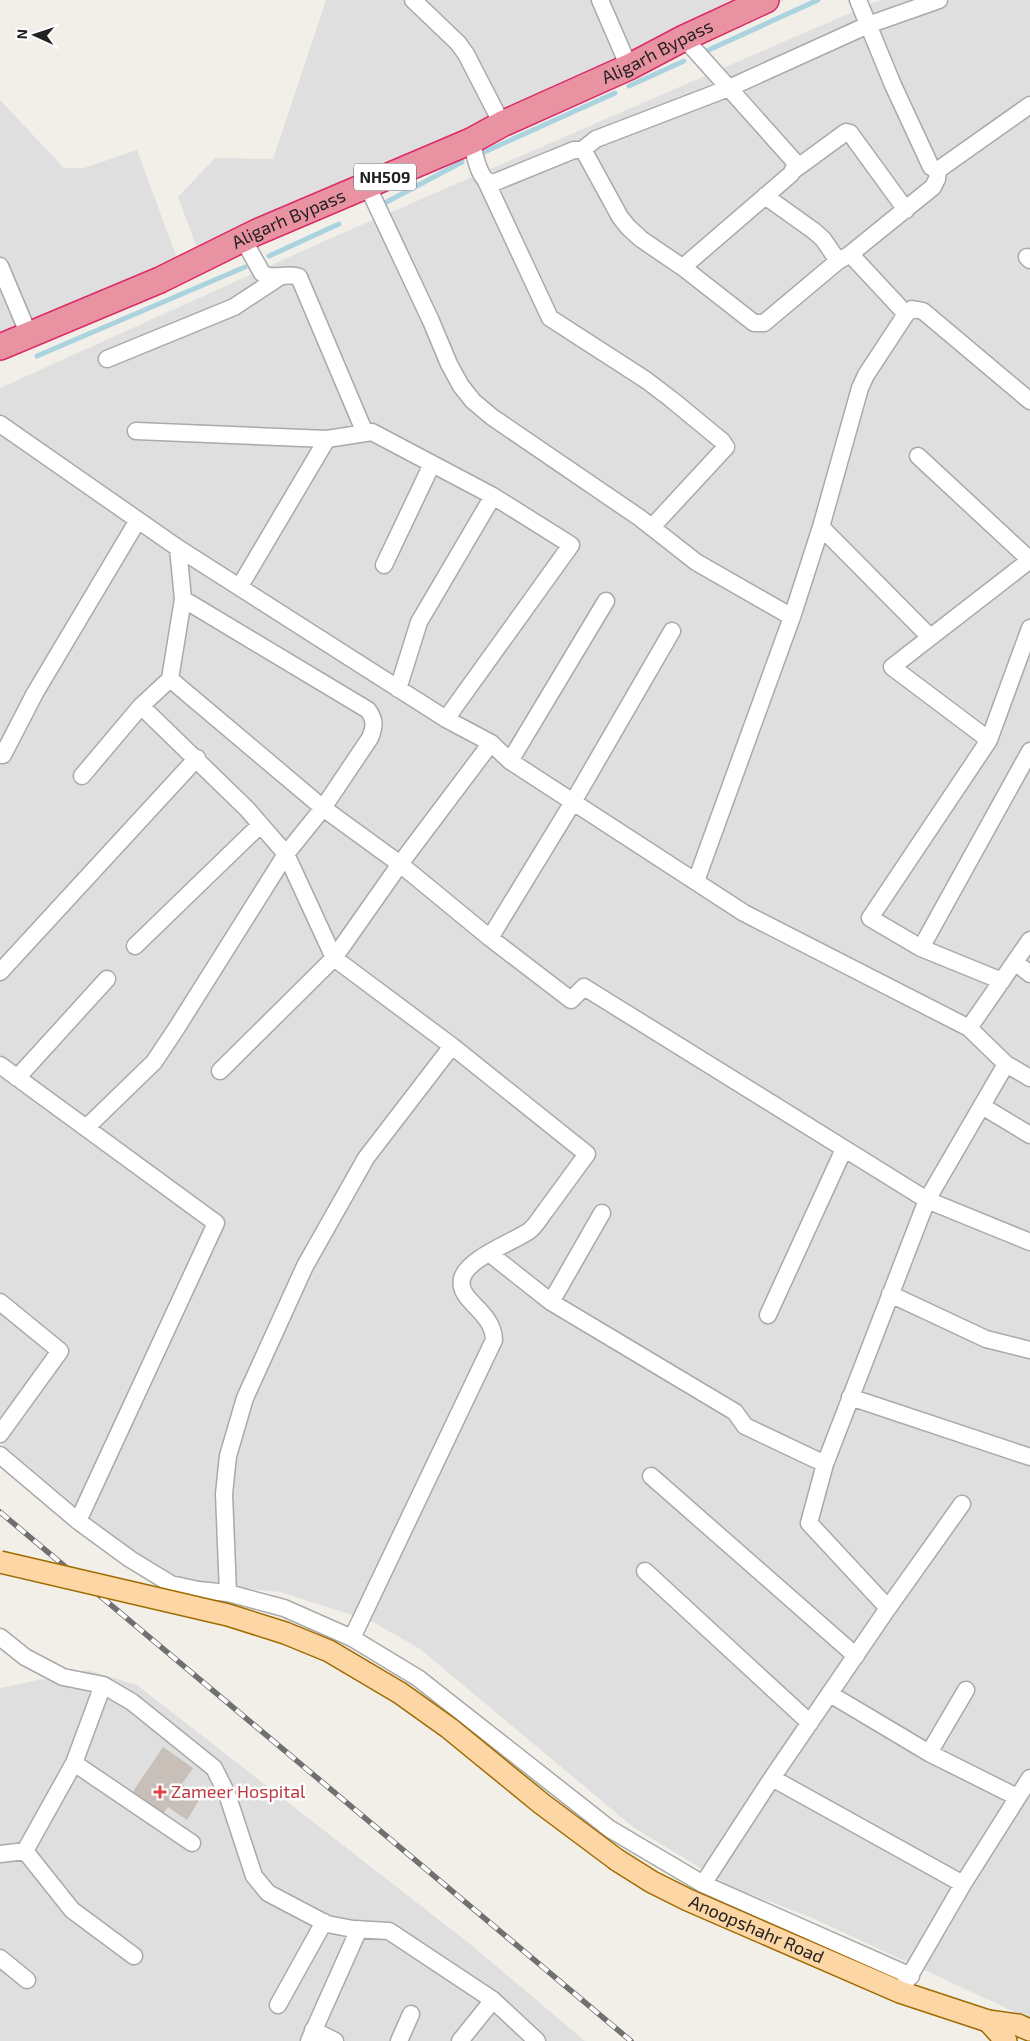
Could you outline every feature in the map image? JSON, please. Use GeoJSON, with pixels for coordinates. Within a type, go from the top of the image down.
{"type":"FeatureCollection","features":[{"type":"Feature","properties":{"kind":"highway","name":"Aligarh Bypass"},"geometry":{"type":"LineString","coordinates":[[0,347],[160,280],[243,239],[471,141],[502,124],[629,67],[684,38],[766,0]]}},
{"type":"Feature","properties":{"kind":"main road","name":"Anoopshahr Road"},"geometry":{"type":"LineString","coordinates":[[0,1562],[228,1614],[285,1633],[329,1651],[400,1693],[449,1728],[542,1804],[617,1860],[652,1882],[688,1900],[905,1984],[988,2021],[1018,2024],[1030,2030]]}},
{"type":"Feature","properties":{"kind":"main road"},"geometry":{"type":"LineString","coordinates":[[988,2021],[1006,2041]]}},
{"type":"Feature","properties":{"kind":"street"},"geometry":{"type":"LineString","coordinates":[[413,0],[458,43],[466,54],[502,124]]}},
{"type":"Feature","properties":{"kind":"street"},"geometry":{"type":"LineString","coordinates":[[600,0],[629,67]]}},
{"type":"Feature","properties":{"kind":"street"},"geometry":{"type":"LineString","coordinates":[[858,0],[931,167],[938,170]]}},
{"type":"Feature","properties":{"kind":"street"},"geometry":{"type":"LineString","coordinates":[[486,181],[493,184],[574,150],[582,150],[596,139],[729,88],[868,25],[939,0]]}},
{"type":"Feature","properties":{"kind":"street"},"geometry":{"type":"LineString","coordinates":[[684,38],[795,162],[794,170]]}},
{"type":"Feature","properties":{"kind":"street"},"geometry":{"type":"LineString","coordinates":[[582,150],[628,228],[750,321],[760,324],[933,187],[937,179],[938,170],[1030,104]]}},
{"type":"Feature","properties":{"kind":"street"},"geometry":{"type":"LineString","coordinates":[[682,268],[794,170],[846,132],[850,133],[906,210]]}},
{"type":"Feature","properties":{"kind":"street"},"geometry":{"type":"LineString","coordinates":[[471,141],[486,181],[550,318],[665,394],[722,441],[726,447],[652,527]]}},
{"type":"Feature","properties":{"kind":"street"},"geometry":{"type":"LineString","coordinates":[[367,185],[431,321],[449,364],[473,400],[492,417],[652,527],[696,562],[792,617]]}},
{"type":"Feature","properties":{"kind":"street"},"geometry":{"type":"LineString","coordinates":[[765,196],[814,231],[844,258],[853,258],[906,314]]}},
{"type":"Feature","properties":{"kind":"street"},"geometry":{"type":"LineString","coordinates":[[243,239],[262,274],[265,276],[299,277],[365,433]]}},
{"type":"Feature","properties":{"kind":"street"},"geometry":{"type":"LineString","coordinates":[[0,266],[29,335]]}},
{"type":"Feature","properties":{"kind":"street"},"geometry":{"type":"LineString","coordinates":[[107,359],[234,307],[280,276]]}},
{"type":"Feature","properties":{"kind":"street"},"geometry":{"type":"LineString","coordinates":[[696,881],[792,617],[860,388],[866,375],[906,314],[912,309],[923,311],[1030,401]]}},
{"type":"Feature","properties":{"kind":"street"},"geometry":{"type":"LineString","coordinates":[[0,424],[178,548],[446,719],[491,742],[510,761],[744,912],[970,1028],[1006,1064],[1030,1078]]}},
{"type":"Feature","properties":{"kind":"street"},"geometry":{"type":"LineString","coordinates":[[136,431],[327,439],[372,432],[494,496],[571,545],[446,719]]}},
{"type":"Feature","properties":{"kind":"street"},"geometry":{"type":"LineString","coordinates":[[240,586],[327,439]]}},
{"type":"Feature","properties":{"kind":"street"},"geometry":{"type":"LineString","coordinates":[[918,456],[1030,560],[892,667],[989,740]]}},
{"type":"Feature","properties":{"kind":"street"},"geometry":{"type":"LineString","coordinates":[[384,565],[432,464]]}},
{"type":"Feature","properties":{"kind":"street"},"geometry":{"type":"LineString","coordinates":[[398,688],[419,622],[494,496]]}},
{"type":"Feature","properties":{"kind":"street"},"geometry":{"type":"LineString","coordinates":[[1,759],[35,693],[138,520]]}},
{"type":"Feature","properties":{"kind":"street"},"geometry":{"type":"LineString","coordinates":[[820,527],[930,637]]}},
{"type":"Feature","properties":{"kind":"street"},"geometry":{"type":"LineString","coordinates":[[82,776],[141,706],[170,679],[183,599],[178,548]]}},
{"type":"Feature","properties":{"kind":"street"},"geometry":{"type":"LineString","coordinates":[[86,1128],[154,1062],[286,854],[322,808],[370,738],[374,728],[374,718],[368,710],[183,599]]}},
{"type":"Feature","properties":{"kind":"street"},"geometry":{"type":"LineString","coordinates":[[510,761],[606,601]]}},
{"type":"Feature","properties":{"kind":"street"},"geometry":{"type":"LineString","coordinates":[[1002,981],[921,948],[870,918],[989,740],[1030,628]]}},
{"type":"Feature","properties":{"kind":"street"},"geometry":{"type":"LineString","coordinates":[[490,938],[573,802],[672,631]]}},
{"type":"Feature","properties":{"kind":"street"},"geometry":{"type":"LineString","coordinates":[[170,679],[322,808],[400,864],[490,938],[571,1000],[584,987],[927,1200],[1030,1242]]}},
{"type":"Feature","properties":{"kind":"street"},"geometry":{"type":"LineString","coordinates":[[141,706],[248,809],[286,854],[334,958],[452,1046],[587,1154],[531,1230],[489,1253],[466,1269],[461,1280],[464,1294],[489,1320],[494,1330],[494,1340],[352,1638]]}},
{"type":"Feature","properties":{"kind":"street"},"geometry":{"type":"LineString","coordinates":[[220,1071],[334,958],[400,864],[491,742]]}},
{"type":"Feature","properties":{"kind":"street"},"geometry":{"type":"LineString","coordinates":[[921,948],[1030,751]]}},
{"type":"Feature","properties":{"kind":"street"},"geometry":{"type":"LineString","coordinates":[[0,972],[197,758]]}},
{"type":"Feature","properties":{"kind":"street"},"geometry":{"type":"LineString","coordinates":[[135,946],[260,825]]}},
{"type":"Feature","properties":{"kind":"street"},"geometry":{"type":"LineString","coordinates":[[970,1028],[1030,940]]}},
{"type":"Feature","properties":{"kind":"street"},"geometry":{"type":"LineString","coordinates":[[1015,962],[1030,974]]}},
{"type":"Feature","properties":{"kind":"street"},"geometry":{"type":"LineString","coordinates":[[17,1078],[107,979]]}},
{"type":"Feature","properties":{"kind":"street"},"geometry":{"type":"LineString","coordinates":[[228,1593],[224,1494],[228,1456],[245,1398],[305,1266],[366,1158],[452,1046]]}},
{"type":"Feature","properties":{"kind":"street"},"geometry":{"type":"LineString","coordinates":[[888,1608],[809,1523],[825,1464],[927,1200],[1006,1064]]}},
{"type":"Feature","properties":{"kind":"street"},"geometry":{"type":"LineString","coordinates":[[0,1065],[216,1224],[78,1521]]}},
{"type":"Feature","properties":{"kind":"street"},"geometry":{"type":"LineString","coordinates":[[982,1106],[1030,1135]]}},
{"type":"Feature","properties":{"kind":"street"},"geometry":{"type":"LineString","coordinates":[[768,1315],[844,1149]]}},
{"type":"Feature","properties":{"kind":"street"},"geometry":{"type":"LineString","coordinates":[[551,1302],[602,1214]]}},
{"type":"Feature","properties":{"kind":"street"},"geometry":{"type":"LineString","coordinates":[[489,1253],[551,1302],[734,1412],[745,1426],[825,1464]]}},
{"type":"Feature","properties":{"kind":"street"},"geometry":{"type":"LineString","coordinates":[[890,1294],[986,1339],[1030,1350]]}},
{"type":"Feature","properties":{"kind":"street"},"geometry":{"type":"LineString","coordinates":[[0,1302],[60,1351],[0,1434]]}},
{"type":"Feature","properties":{"kind":"street"},"geometry":{"type":"LineString","coordinates":[[850,1397],[1030,1457]]}},
{"type":"Feature","properties":{"kind":"street"},"geometry":{"type":"LineString","coordinates":[[0,1455],[78,1521],[130,1559],[171,1584],[198,1590],[228,1593],[284,1608],[352,1638],[418,1678],[610,1829],[703,1884],[905,1984],[963,1884],[1030,1778]]}},
{"type":"Feature","properties":{"kind":"street"},"geometry":{"type":"LineString","coordinates":[[651,1476],[856,1656]]}},
{"type":"Feature","properties":{"kind":"street"},"geometry":{"type":"LineString","coordinates":[[703,1884],[772,1778],[888,1608],[962,1504]]}},
{"type":"Feature","properties":{"kind":"street"},"geometry":{"type":"LineString","coordinates":[[645,1571],[810,1723]]}},
{"type":"Feature","properties":{"kind":"street"},"geometry":{"type":"LineString","coordinates":[[0,1637],[25,1657],[63,1677],[102,1685],[132,1702],[214,1768],[227,1794],[254,1876],[268,1893],[324,1922],[359,1929],[389,1931],[493,2000],[537,2041]]}},
{"type":"Feature","properties":{"kind":"street"},"geometry":{"type":"LineString","coordinates":[[25,1851],[74,1764],[102,1685]]}},
{"type":"Feature","properties":{"kind":"street"},"geometry":{"type":"LineString","coordinates":[[929,1753],[966,1690]]}},
{"type":"Feature","properties":{"kind":"street"},"geometry":{"type":"LineString","coordinates":[[830,1694],[929,1753],[1017,1797]]}},
{"type":"Feature","properties":{"kind":"street"},"geometry":{"type":"LineString","coordinates":[[74,1764],[192,1843]]}},
{"type":"Feature","properties":{"kind":"street"},"geometry":{"type":"LineString","coordinates":[[772,1778],[963,1884]]}},
{"type":"Feature","properties":{"kind":"street"},"geometry":{"type":"LineString","coordinates":[[0,1854],[25,1851]]}},
{"type":"Feature","properties":{"kind":"street"},"geometry":{"type":"LineString","coordinates":[[25,1851],[72,1910],[134,1956]]}},
{"type":"Feature","properties":{"kind":"street"},"geometry":{"type":"LineString","coordinates":[[278,2005],[324,1922]]}},
{"type":"Feature","properties":{"kind":"street"},"geometry":{"type":"LineString","coordinates":[[335,2041],[311,2036],[359,1929]]}},
{"type":"Feature","properties":{"kind":"street"},"geometry":{"type":"LineString","coordinates":[[0,1958],[27,1980]]}},
{"type":"Feature","properties":{"kind":"street"},"geometry":{"type":"LineString","coordinates":[[460,2041],[493,2000]]}},
{"type":"Feature","properties":{"kind":"street"},"geometry":{"type":"LineString","coordinates":[[399,2041],[411,2014]]}},
{"type":"Feature","properties":{"kind":"shaded area"},"geometry":{"type":"Polygon","coordinates":[[[326,0],[785,0],[200,256],[178,197],[215,158],[273,159],[326,0]]]}},
{"type":"Feature","properties":{"kind":"shaded area"},"geometry":{"type":"Polygon","coordinates":[[[880,0],[1030,0],[1030,2019],[810,1917],[730,1886],[633,1827],[420,1649],[371,1621],[280,1592],[164,1580],[0,1442],[0,388],[336,236],[880,0]]]}},
{"type":"Feature","properties":{"kind":"shaded area"},"geometry":{"type":"Polygon","coordinates":[[[0,100],[64,168],[84,168],[137,150],[178,261],[0,341],[0,100]]]}},
{"type":"Feature","properties":{"kind":"shaded area"},"geometry":{"type":"Polygon","coordinates":[[[88,1670],[137,1685],[470,1944],[585,2041],[0,2041],[0,1688],[88,1670]]]}},
{"type":"Feature","properties":{"kind":"building"},"geometry":{"type":"Polygon","coordinates":[[[163,1747],[193,1768],[182,1784],[201,1797],[187,1820],[168,1807],[159,1820],[128,1799],[163,1747]]]}},
{"type":"Feature","properties":{"kind":"waterway"},"geometry":{"type":"LineString","coordinates":[[702,53],[818,0]]}},
{"type":"Feature","properties":{"kind":"waterway"},"geometry":{"type":"LineString","coordinates":[[629,86],[684,61]]}},
{"type":"Feature","properties":{"kind":"waterway"},"geometry":{"type":"LineString","coordinates":[[482,153],[615,93]]}},
{"type":"Feature","properties":{"kind":"waterway"},"geometry":{"type":"LineString","coordinates":[[381,205],[462,162]]}},
{"type":"Feature","properties":{"kind":"waterway"},"geometry":{"type":"LineString","coordinates":[[269,256],[339,224]]}},
{"type":"Feature","properties":{"kind":"waterway"},"geometry":{"type":"LineString","coordinates":[[37,356],[245,267]]}},
{"type":"Feature","properties":{"kind":"railway"},"geometry":{"type":"LineString","coordinates":[[0,1512],[631,2041]]}},
{"type":"Feature","properties":{"kind":"place","name":"Zameer Hospital"},"geometry":{"type":"Point","coordinates":[160,1792]}}]}
